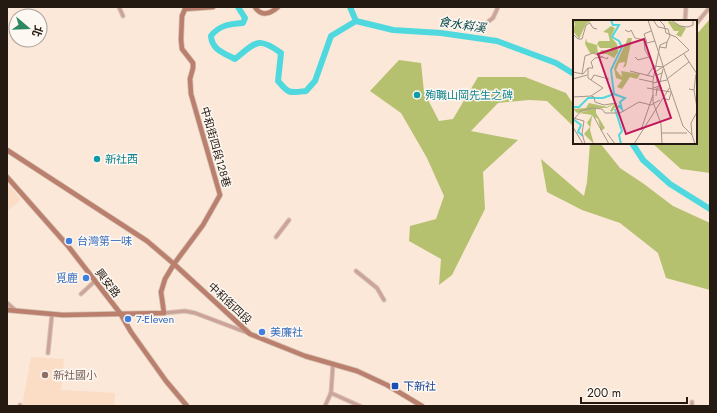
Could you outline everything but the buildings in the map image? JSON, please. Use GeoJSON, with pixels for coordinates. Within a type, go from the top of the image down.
{"type":"FeatureCollection","features":[{"type":"Feature","properties":{"kind":"street"},"geometry":{"type":"LineString","coordinates":[[119,7],[124,16]]}},
{"type":"Feature","properties":{"kind":"street"},"geometry":{"type":"LineString","coordinates":[[188,8],[213,7]]}},
{"type":"Feature","properties":{"kind":"street"},"geometry":{"type":"LineString","coordinates":[[255,7],[261,14],[265,14],[270,13],[278,7]]}},
{"type":"Feature","properties":{"kind":"street"},"geometry":{"type":"LineString","coordinates":[[489,21],[493,18],[498,7]]}},
{"type":"Feature","properties":{"kind":"street"},"geometry":{"type":"LineString","coordinates":[[685,20],[686,7]]}},
{"type":"Feature","properties":{"kind":"street"},"geometry":{"type":"LineString","coordinates":[[697,23],[710,7]]}},
{"type":"Feature","properties":{"kind":"street","name":"中和街四段128巷"},"geometry":{"type":"LineString","coordinates":[[164,312],[162,288],[165,279],[174,264],[203,225],[220,195],[191,94],[190,79],[193,63],[182,49],[182,16],[185,9],[188,8]]}},
{"type":"Feature","properties":{"kind":"street","name":"中和街四段"},"geometry":{"type":"LineString","coordinates":[[7,151],[146,241],[174,264],[250,334],[305,356],[357,372],[388,386],[421,406]]}},
{"type":"Feature","properties":{"kind":"street","name":"興安路"},"geometry":{"type":"LineString","coordinates":[[7,177],[68,246],[120,313],[131,332],[166,381],[187,406]]}},
{"type":"Feature","properties":{"kind":"street"},"geometry":{"type":"LineString","coordinates":[[276,237],[289,220]]}},
{"type":"Feature","properties":{"kind":"street"},"geometry":{"type":"LineString","coordinates":[[356,271],[377,288],[384,300]]}},
{"type":"Feature","properties":{"kind":"street"},"geometry":{"type":"LineString","coordinates":[[81,294],[95,281]]}},
{"type":"Feature","properties":{"kind":"street"},"geometry":{"type":"LineString","coordinates":[[7,303],[15,310]]}},
{"type":"Feature","properties":{"kind":"street"},"geometry":{"type":"LineString","coordinates":[[7,310],[52,314],[93,315],[184,310],[250,334]]}},
{"type":"Feature","properties":{"kind":"street"},"geometry":{"type":"LineString","coordinates":[[48,353],[52,314]]}},
{"type":"Feature","properties":{"kind":"street"},"geometry":{"type":"LineString","coordinates":[[325,406],[331,393],[333,364]]}},
{"type":"Feature","properties":{"kind":"street"},"geometry":{"type":"LineString","coordinates":[[331,393],[360,406]]}},
{"type":"Feature","properties":{"kind":"shaded area"},"geometry":{"type":"Polygon","coordinates":[[[7,183],[21,200],[7,211],[7,183]]]}},
{"type":"Feature","properties":{"kind":"shaded area","name":"新社國小"},"geometry":{"type":"Polygon","coordinates":[[[31,357],[64,359],[61,390],[115,393],[114,406],[22,406],[31,357]]]}},
{"type":"Feature","properties":{"kind":"green space"},"geometry":{"type":"Polygon","coordinates":[[[710,19],[710,173],[681,169],[653,144],[697,144],[697,34],[710,19]]]}},
{"type":"Feature","properties":{"kind":"green space"},"geometry":{"type":"Polygon","coordinates":[[[399,60],[421,63],[424,92],[439,121],[453,119],[478,77],[525,77],[566,93],[573,104],[573,126],[547,101],[529,100],[498,103],[471,131],[518,140],[483,172],[485,209],[452,275],[439,285],[441,259],[409,241],[410,226],[436,219],[444,196],[427,158],[401,113],[370,91],[399,60]]]}},
{"type":"Feature","properties":{"kind":"green space"},"geometry":{"type":"Polygon","coordinates":[[[590,144],[601,144],[620,168],[673,206],[710,223],[710,290],[666,278],[658,253],[620,223],[582,210],[547,192],[541,159],[584,196],[587,182],[590,144]]]}},
{"type":"Feature","properties":{"kind":"waterway"},"geometry":{"type":"LineString","coordinates":[[238,7],[245,18],[243,23],[221,27],[214,32],[211,36],[214,45],[223,53],[235,59],[248,48],[257,43],[267,44],[281,53],[278,81],[290,92],[306,91],[315,81],[331,36],[356,21]]}},
{"type":"Feature","properties":{"kind":"waterway","name":"食水嵙溪"},"geometry":{"type":"LineString","coordinates":[[350,7],[356,21],[393,30],[441,33],[497,41],[556,63],[573,73]]}},
{"type":"Feature","properties":{"kind":"waterway","name":"食水嵙溪"},"geometry":{"type":"LineString","coordinates":[[633,144],[643,160],[670,184],[710,209]]}},
{"type":"Feature","properties":{"kind":"place","name":"殉職山岡先生之碑"},"geometry":{"type":"Point","coordinates":[417,95]}},
{"type":"Feature","properties":{"kind":"place","name":"新社西"},"geometry":{"type":"Point","coordinates":[97,159]}},
{"type":"Feature","properties":{"kind":"place","name":"台灣第一味"},"geometry":{"type":"Point","coordinates":[69,241]}},
{"type":"Feature","properties":{"kind":"place","name":"覓鹿"},"geometry":{"type":"Point","coordinates":[86,278]}},
{"type":"Feature","properties":{"kind":"place","name":"7-Eleven"},"geometry":{"type":"Point","coordinates":[128,319]}},
{"type":"Feature","properties":{"kind":"place","name":"美廉社"},"geometry":{"type":"Point","coordinates":[262,332]}},
{"type":"Feature","properties":{"kind":"place","name":"新社國小"},"geometry":{"type":"Point","coordinates":[45,375]}},
{"type":"Feature","properties":{"kind":"place","name":"下新社"},"geometry":{"type":"Point","coordinates":[395,386]}}]}
